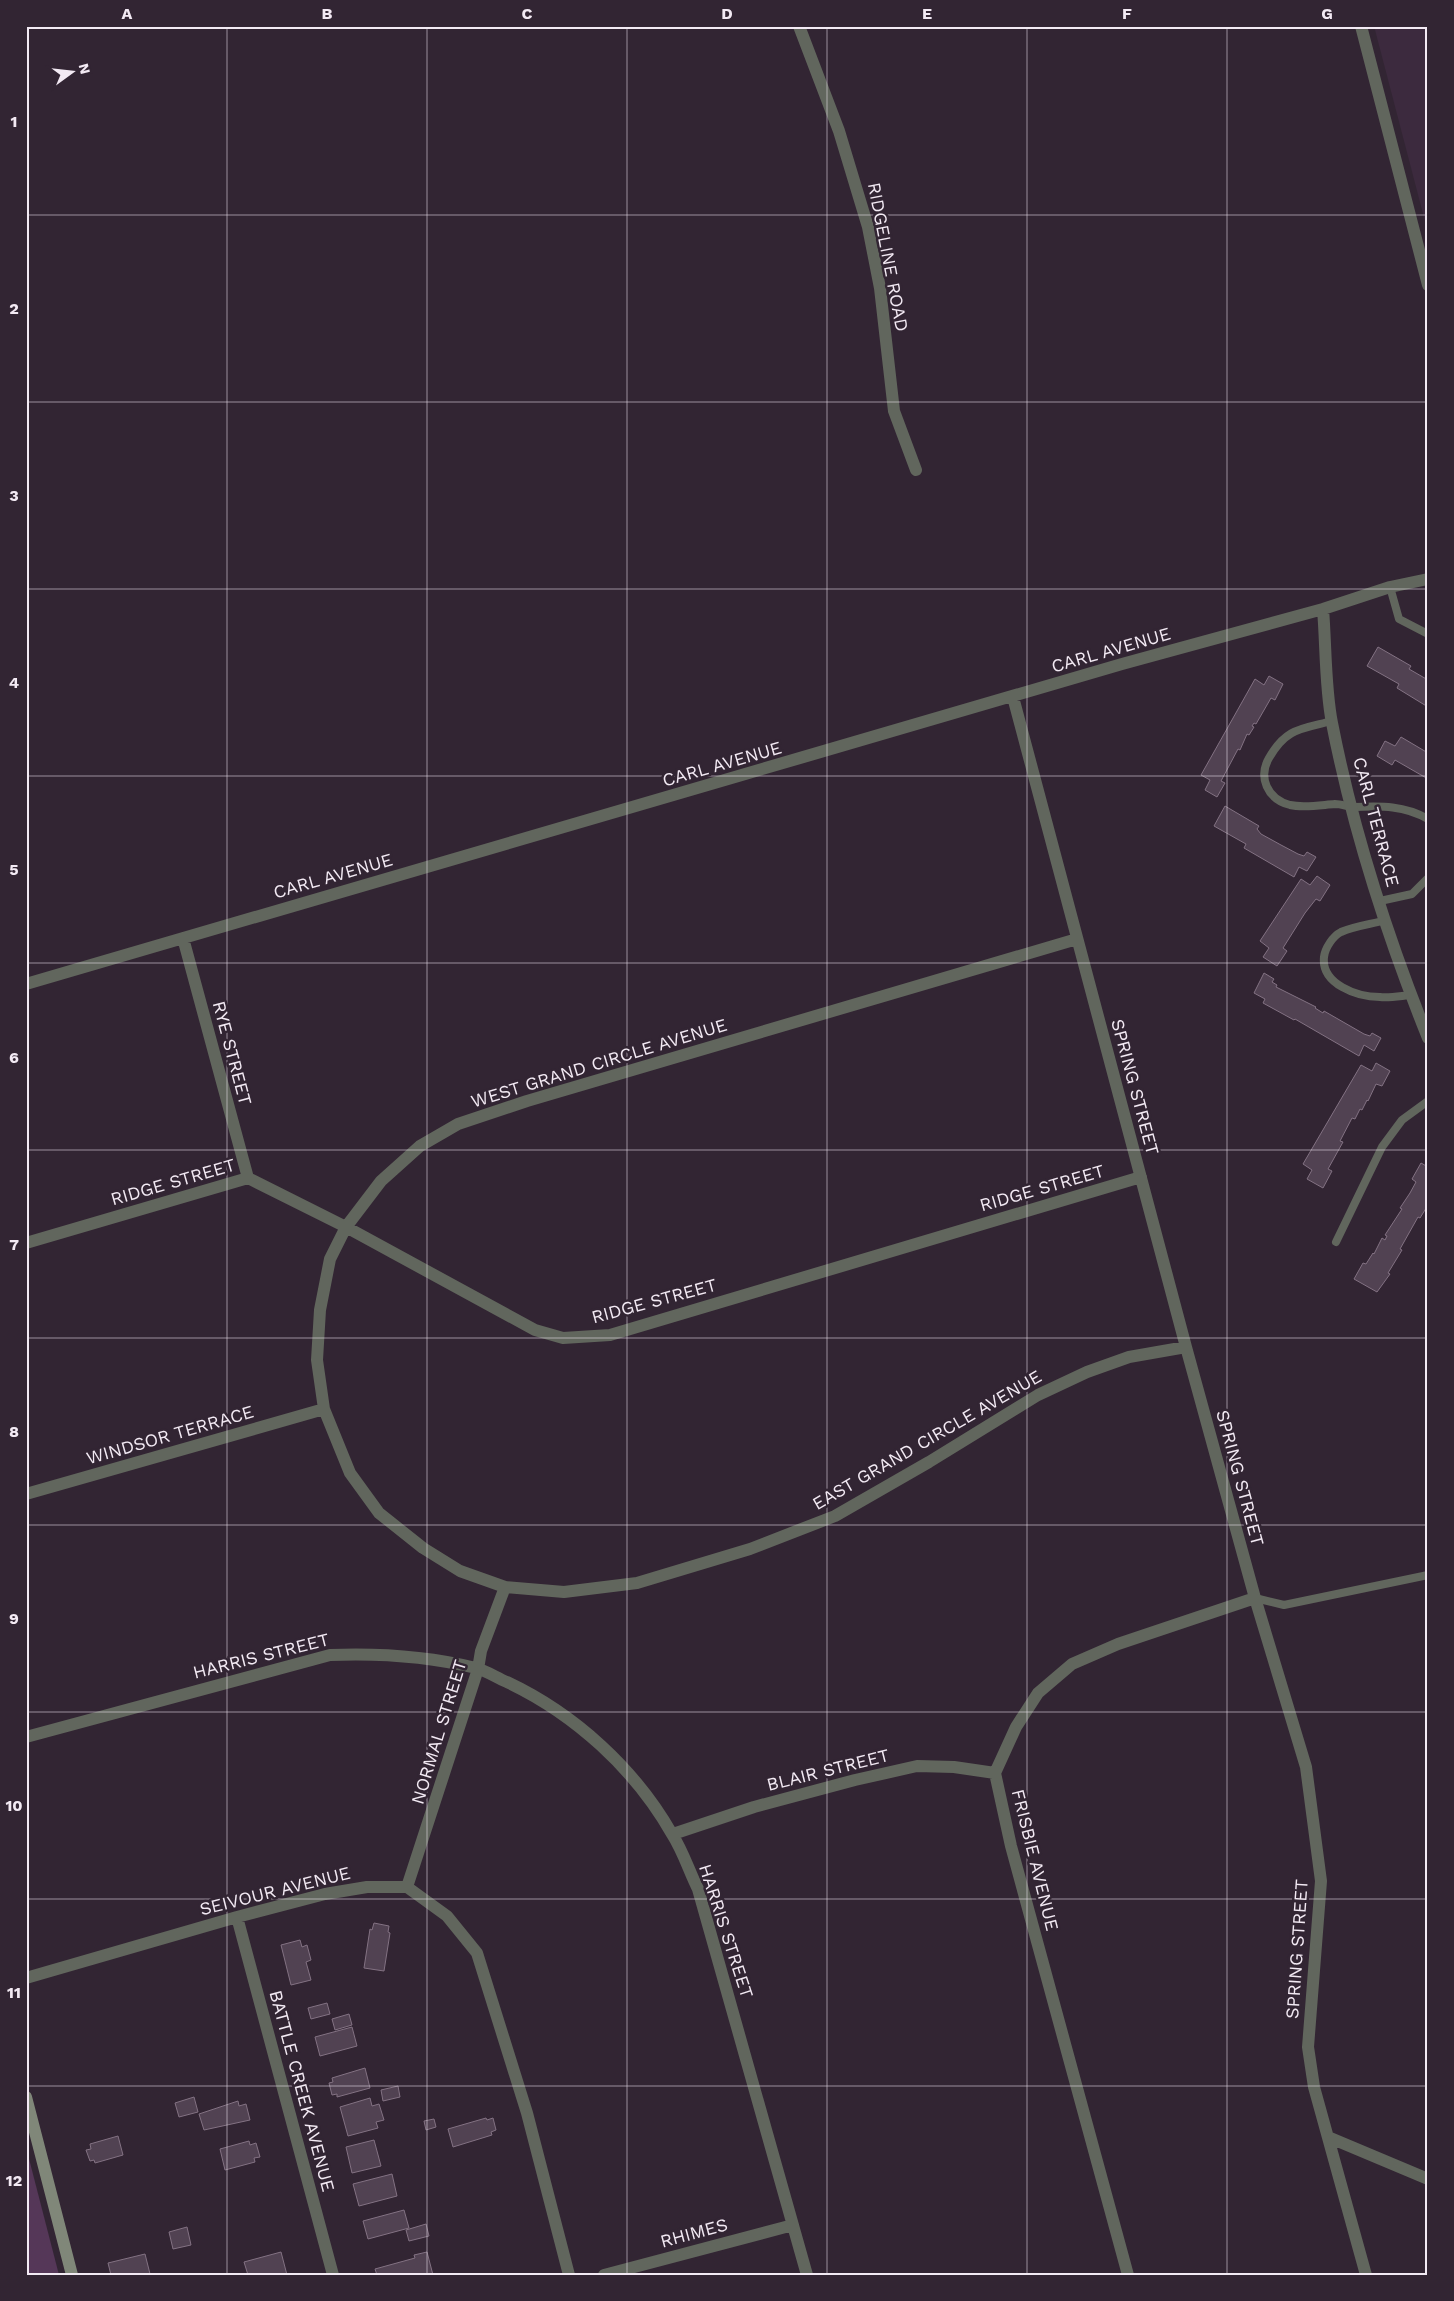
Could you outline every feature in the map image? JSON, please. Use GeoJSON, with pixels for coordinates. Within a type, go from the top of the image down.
{"type":"FeatureCollection","features":[{"type":"Feature","properties":{"kind":"street","name":"RIDGELINE ROAD"},"geometry":{"type":"LineString","coordinates":[[799,26],[839,130],[868,227],[880,288],[894,411],[916,470]]}},
{"type":"Feature","properties":{"kind":"street"},"geometry":{"type":"LineString","coordinates":[[1361,26],[1428,285]]}},
{"type":"Feature","properties":{"kind":"street","name":"CARL AVENUE"},"geometry":{"type":"LineString","coordinates":[[26,984],[1122,664],[1323,610],[1390,587],[1428,579]]}},
{"type":"Feature","properties":{"kind":"street","name":"CARL TERRACE"},"geometry":{"type":"LineString","coordinates":[[1323,610],[1332,721],[1357,830],[1410,995],[1428,1038]]}},
{"type":"Feature","properties":{"kind":"street","name":"SPRING STREET"},"geometry":{"type":"LineString","coordinates":[[1013,697],[1186,1347],[1255,1598],[1306,1767],[1321,1881],[1308,2046],[1314,2087],[1366,2275]]}},
{"type":"Feature","properties":{"kind":"street","name":"RYE STREET"},"geometry":{"type":"LineString","coordinates":[[183,938],[248,1178]]}},
{"type":"Feature","properties":{"kind":"street","name":"WEST GRAND CIRCLE AVENUE"},"geometry":{"type":"LineString","coordinates":[[324,1409],[318,1360],[320,1310],[330,1259],[346,1227],[382,1181],[420,1146],[458,1124],[546,1095],[1077,939]]}},
{"type":"Feature","properties":{"kind":"street","name":"RIDGE STREET"},"geometry":{"type":"LineString","coordinates":[[26,1243],[248,1178],[346,1227],[535,1330],[563,1338],[610,1334],[1141,1177]]}},
{"type":"Feature","properties":{"kind":"street","name":"EAST GRAND CIRCLE AVENUE"},"geometry":{"type":"LineString","coordinates":[[324,1409],[350,1473],[379,1513],[422,1548],[460,1571],[505,1587],[564,1592],[637,1582],[750,1549],[835,1516],[1046,1391],[1087,1372],[1129,1357],[1186,1347]]}},
{"type":"Feature","properties":{"kind":"street","name":"WINDSOR TERRACE"},"geometry":{"type":"LineString","coordinates":[[26,1494],[324,1409]]}},
{"type":"Feature","properties":{"kind":"street","name":"NORMAL STREET"},"geometry":{"type":"LineString","coordinates":[[408,1887],[478,1669],[482,1651],[505,1587]]}},
{"type":"Feature","properties":{"kind":"street","name":"FRISBIE AVENUE"},"geometry":{"type":"LineString","coordinates":[[1128,2275],[1011,1846],[995,1773],[1016,1727],[1038,1693],[1072,1664],[1118,1644],[1255,1598]]}},
{"type":"Feature","properties":{"kind":"street","name":"HARRIS STREET"},"geometry":{"type":"LineString","coordinates":[[26,1737],[330,1655],[380,1653],[425,1658],[478,1669],[524,1690],[565,1716],[608,1751],[644,1792],[673,1834],[698,1889],[807,2275]]}},
{"type":"Feature","properties":{"kind":"street","name":"BLAIR STREET"},"geometry":{"type":"LineString","coordinates":[[673,1834],[763,1805],[855,1780],[917,1766],[954,1767],[995,1773]]}},
{"type":"Feature","properties":{"kind":"street","name":"SEIVOUR AVENUE"},"geometry":{"type":"LineString","coordinates":[[26,1978],[237,1917],[325,1894],[367,1887],[408,1887]]}},
{"type":"Feature","properties":{"kind":"street"},"geometry":{"type":"LineString","coordinates":[[408,1887],[447,1916],[477,1953],[527,2113],[569,2275]]}},
{"type":"Feature","properties":{"kind":"street","name":"BATTLE CREEK AVENUE"},"geometry":{"type":"LineString","coordinates":[[237,1917],[333,2275]]}},
{"type":"Feature","properties":{"kind":"street"},"geometry":{"type":"LineString","coordinates":[[26,2097],[72,2275]]}},
{"type":"Feature","properties":{"kind":"street"},"geometry":{"type":"LineString","coordinates":[[1328,2137],[1428,2179]]}},
{"type":"Feature","properties":{"kind":"street","name":"RHIMES"},"geometry":{"type":"LineString","coordinates":[[604,2275],[793,2225]]}},
{"type":"Feature","properties":{"kind":"lane"},"geometry":{"type":"LineString","coordinates":[[1390,587],[1399,619],[1428,634]]}},
{"type":"Feature","properties":{"kind":"lane"},"geometry":{"type":"LineString","coordinates":[[1332,721],[1291,732],[1277,745],[1266,764],[1263,775],[1267,787],[1274,797],[1289,805],[1338,804],[1352,807],[1375,805],[1401,808],[1428,819]]}},
{"type":"Feature","properties":{"kind":"lane"},"geometry":{"type":"LineString","coordinates":[[1380,902],[1412,894],[1428,878]]}},
{"type":"Feature","properties":{"kind":"lane"},"geometry":{"type":"LineString","coordinates":[[1386,920],[1340,932],[1331,941],[1324,954],[1324,966],[1332,979],[1346,990],[1380,997],[1410,995]]}},
{"type":"Feature","properties":{"kind":"lane"},"geometry":{"type":"LineString","coordinates":[[1336,1242],[1386,1141],[1402,1120],[1428,1101]]}},
{"type":"Feature","properties":{"kind":"lane"},"geometry":{"type":"LineString","coordinates":[[1255,1598],[1284,1606],[1428,1575]]}},
{"type":"Feature","properties":{"kind":"shaded area"},"geometry":{"type":"Polygon","coordinates":[[[1374,26],[1428,26],[1428,233],[1374,26]]]}},
{"type":"Feature","properties":{"kind":"shaded area"},"geometry":{"type":"Polygon","coordinates":[[[27,2151],[59,2275],[26,2275],[27,2151]]]}},
{"type":"Feature","properties":{"kind":"building"},"geometry":{"type":"Polygon","coordinates":[[[1378,647],[1411,666],[1409,669],[1428,680],[1428,707],[1397,688],[1399,684],[1367,666],[1378,647]]]}},
{"type":"Feature","properties":{"kind":"building"},"geometry":{"type":"Polygon","coordinates":[[[1269,676],[1283,684],[1275,700],[1271,698],[1256,724],[1254,723],[1252,726],[1254,727],[1249,735],[1247,734],[1240,750],[1238,749],[1221,781],[1225,783],[1217,797],[1205,790],[1210,780],[1201,775],[1255,679],[1264,685],[1269,676]]]}},
{"type":"Feature","properties":{"kind":"building"},"geometry":{"type":"Polygon","coordinates":[[[1401,737],[1428,753],[1428,779],[1395,760],[1392,765],[1377,756],[1385,741],[1395,746],[1401,737]]]}},
{"type":"Feature","properties":{"kind":"building"},"geometry":{"type":"Polygon","coordinates":[[[1225,806],[1259,826],[1257,829],[1261,834],[1298,854],[1304,856],[1307,852],[1316,857],[1307,871],[1299,867],[1294,877],[1244,848],[1246,844],[1214,826],[1225,806]]]}},
{"type":"Feature","properties":{"kind":"building"},"geometry":{"type":"Polygon","coordinates":[[[1317,876],[1330,885],[1320,901],[1316,899],[1305,913],[1283,948],[1287,951],[1277,966],[1263,957],[1269,948],[1260,941],[1301,879],[1310,885],[1317,876]]]}},
{"type":"Feature","properties":{"kind":"building"},"geometry":{"type":"Polygon","coordinates":[[[1264,973],[1274,979],[1272,982],[1277,985],[1276,987],[1364,1034],[1370,1036],[1372,1033],[1381,1038],[1374,1051],[1364,1045],[1359,1056],[1263,1003],[1265,999],[1254,993],[1264,973]]]}},
{"type":"Feature","properties":{"kind":"building"},"geometry":{"type":"Polygon","coordinates":[[[1376,1063],[1390,1071],[1382,1086],[1376,1084],[1362,1110],[1360,1109],[1355,1119],[1352,1118],[1340,1141],[1343,1142],[1328,1169],[1332,1171],[1323,1188],[1307,1179],[1312,1170],[1303,1164],[1361,1065],[1372,1071],[1376,1063]]]}},
{"type":"Feature","properties":{"kind":"building"},"geometry":{"type":"Polygon","coordinates":[[[1421,1163],[1428,1167],[1428,1205],[1420,1218],[1418,1217],[1388,1273],[1390,1274],[1377,1292],[1354,1279],[1363,1263],[1366,1264],[1374,1254],[1382,1238],[1385,1240],[1387,1236],[1385,1235],[1402,1209],[1400,1208],[1416,1182],[1412,1179],[1421,1163]]]}},
{"type":"Feature","properties":{"kind":"building"},"geometry":{"type":"Polygon","coordinates":[[[374,1923],[389,1926],[388,1932],[390,1933],[384,1971],[364,1968],[370,1929],[372,1930],[374,1923]]]}},
{"type":"Feature","properties":{"kind":"building"},"geometry":{"type":"Polygon","coordinates":[[[300,1940],[302,1947],[307,1945],[311,1960],[306,1962],[311,1980],[291,1985],[281,1945],[300,1940]]]}},
{"type":"Feature","properties":{"kind":"building"},"geometry":{"type":"Polygon","coordinates":[[[327,2003],[330,2014],[311,2019],[308,2008],[327,2003]]]}},
{"type":"Feature","properties":{"kind":"building"},"geometry":{"type":"Polygon","coordinates":[[[349,2014],[352,2025],[335,2030],[332,2019],[349,2014]]]}},
{"type":"Feature","properties":{"kind":"building"},"geometry":{"type":"Polygon","coordinates":[[[352,2027],[357,2046],[320,2056],[315,2037],[352,2027]]]}},
{"type":"Feature","properties":{"kind":"building"},"geometry":{"type":"Polygon","coordinates":[[[365,2068],[370,2088],[337,2097],[337,2094],[332,2095],[329,2083],[333,2082],[332,2078],[365,2068]]]}},
{"type":"Feature","properties":{"kind":"building"},"geometry":{"type":"Polygon","coordinates":[[[398,2086],[400,2097],[383,2101],[381,2090],[398,2086]]]}},
{"type":"Feature","properties":{"kind":"building"},"geometry":{"type":"Polygon","coordinates":[[[194,2097],[198,2112],[179,2117],[175,2103],[194,2097]]]}},
{"type":"Feature","properties":{"kind":"building"},"geometry":{"type":"Polygon","coordinates":[[[370,2098],[372,2106],[379,2104],[384,2120],[376,2122],[378,2128],[348,2136],[340,2107],[370,2098]]]}},
{"type":"Feature","properties":{"kind":"building"},"geometry":{"type":"Polygon","coordinates":[[[238,2101],[239,2106],[246,2104],[250,2120],[204,2130],[199,2114],[238,2101]]]}},
{"type":"Feature","properties":{"kind":"building"},"geometry":{"type":"Polygon","coordinates":[[[486,2118],[487,2120],[493,2118],[496,2130],[491,2132],[492,2135],[453,2147],[448,2129],[486,2118]]]}},
{"type":"Feature","properties":{"kind":"building"},"geometry":{"type":"Polygon","coordinates":[[[434,2119],[436,2127],[426,2130],[424,2121],[434,2119]]]}},
{"type":"Feature","properties":{"kind":"building"},"geometry":{"type":"Polygon","coordinates":[[[118,2136],[123,2155],[95,2163],[94,2160],[90,2161],[86,2150],[91,2149],[90,2144],[118,2136]]]}},
{"type":"Feature","properties":{"kind":"building"},"geometry":{"type":"Polygon","coordinates":[[[374,2140],[381,2166],[352,2173],[346,2147],[374,2140]]]}},
{"type":"Feature","properties":{"kind":"building"},"geometry":{"type":"Polygon","coordinates":[[[249,2141],[250,2145],[256,2143],[260,2157],[254,2158],[255,2162],[225,2170],[220,2149],[249,2141]]]}},
{"type":"Feature","properties":{"kind":"building"},"geometry":{"type":"Polygon","coordinates":[[[392,2174],[397,2196],[359,2206],[353,2184],[392,2174]]]}},
{"type":"Feature","properties":{"kind":"building"},"geometry":{"type":"Polygon","coordinates":[[[404,2210],[409,2228],[368,2239],[363,2221],[404,2210]]]}},
{"type":"Feature","properties":{"kind":"building"},"geometry":{"type":"Polygon","coordinates":[[[426,2224],[429,2236],[409,2241],[406,2230],[426,2224]]]}},
{"type":"Feature","properties":{"kind":"building"},"geometry":{"type":"Polygon","coordinates":[[[187,2227],[191,2245],[173,2249],[169,2232],[187,2227]]]}},
{"type":"Feature","properties":{"kind":"building"},"geometry":{"type":"Polygon","coordinates":[[[281,2252],[287,2275],[248,2275],[244,2262],[281,2252]]]}},
{"type":"Feature","properties":{"kind":"building"},"geometry":{"type":"Polygon","coordinates":[[[427,2252],[433,2275],[377,2275],[375,2269],[415,2258],[414,2255],[427,2252]]]}},
{"type":"Feature","properties":{"kind":"building"},"geometry":{"type":"Polygon","coordinates":[[[145,2254],[150,2274],[111,2275],[108,2263],[145,2254]]]}}]}
